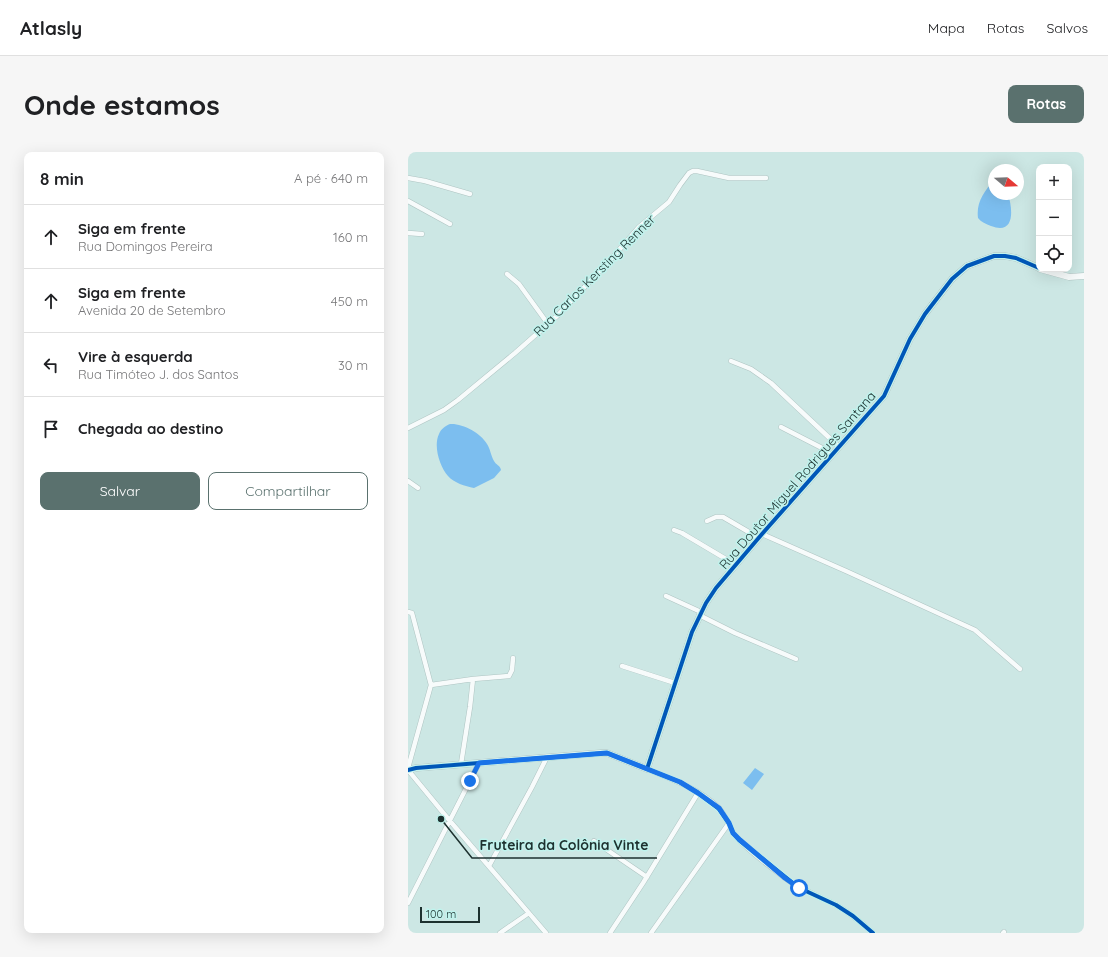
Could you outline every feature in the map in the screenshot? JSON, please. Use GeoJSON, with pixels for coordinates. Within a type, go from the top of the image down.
{"type":"FeatureCollection","features":[{"type":"Feature","properties":{"kind":"street","name":"Rua Carlos Kersting Renner"},"geometry":{"type":"LineString","coordinates":[[408,428],[444,410],[458,400],[548,324],[639,227],[670,202],[689,173],[697,171],[729,178],[766,178]]}},
{"type":"Feature","properties":{"kind":"street"},"geometry":{"type":"LineString","coordinates":[[408,178],[426,181],[470,194]]}},
{"type":"Feature","properties":{"kind":"street"},"geometry":{"type":"LineString","coordinates":[[408,201],[450,224]]}},
{"type":"Feature","properties":{"kind":"street"},"geometry":{"type":"LineString","coordinates":[[408,233],[422,234]]}},
{"type":"Feature","properties":{"kind":"street","name":"Rua Doutor Miguel Rodrigues Santana"},"geometry":{"type":"LineString","coordinates":[[647,769],[675,683],[700,614],[716,588],[838,446],[884,396],[910,339],[925,314],[952,279],[967,266],[994,256],[1016,258],[1036,267]]}},
{"type":"Feature","properties":{"kind":"street","name":"Rua Doutor Miguel Rodrigues Santana"},"geometry":{"type":"LineString","coordinates":[[1051,272],[1069,277],[1084,276]]}},
{"type":"Feature","properties":{"kind":"street"},"geometry":{"type":"LineString","coordinates":[[507,274],[519,284],[548,324]]}},
{"type":"Feature","properties":{"kind":"street"},"geometry":{"type":"LineString","coordinates":[[731,361],[751,369],[771,383],[838,446]]}},
{"type":"Feature","properties":{"kind":"street"},"geometry":{"type":"LineString","coordinates":[[781,427],[822,448],[831,455]]}},
{"type":"Feature","properties":{"kind":"street"},"geometry":{"type":"LineString","coordinates":[[408,481],[418,488]]}},
{"type":"Feature","properties":{"kind":"street"},"geometry":{"type":"LineString","coordinates":[[707,521],[716,517],[723,517],[760,536],[853,574],[975,630],[1020,669]]}},
{"type":"Feature","properties":{"kind":"street"},"geometry":{"type":"LineString","coordinates":[[674,530],[682,533],[736,565]]}},
{"type":"Feature","properties":{"kind":"street"},"geometry":{"type":"LineString","coordinates":[[666,596],[735,633],[796,659]]}},
{"type":"Feature","properties":{"kind":"street"},"geometry":{"type":"LineString","coordinates":[[408,612],[412,613],[431,685],[408,769]]}},
{"type":"Feature","properties":{"kind":"street"},"geometry":{"type":"LineString","coordinates":[[431,685],[509,676],[512,670],[513,658]]}},
{"type":"Feature","properties":{"kind":"street"},"geometry":{"type":"LineString","coordinates":[[622,666],[675,683]]}},
{"type":"Feature","properties":{"kind":"street"},"geometry":{"type":"LineString","coordinates":[[461,764],[473,679]]}},
{"type":"Feature","properties":{"kind":"street"},"geometry":{"type":"LineString","coordinates":[[408,769],[607,753],[680,782],[698,793],[719,808],[729,823],[733,833],[740,840],[785,878],[808,892],[836,905],[853,916],[873,933]]}},
{"type":"Feature","properties":{"kind":"street"},"geometry":{"type":"LineString","coordinates":[[489,866],[532,787],[546,757]]}},
{"type":"Feature","properties":{"kind":"street"},"geometry":{"type":"LineString","coordinates":[[408,903],[479,763]]}},
{"type":"Feature","properties":{"kind":"street"},"geometry":{"type":"LineString","coordinates":[[408,769],[450,821],[546,933]]}},
{"type":"Feature","properties":{"kind":"street"},"geometry":{"type":"LineString","coordinates":[[610,933],[647,877],[698,793]]}},
{"type":"Feature","properties":{"kind":"street"},"geometry":{"type":"LineString","coordinates":[[651,933],[729,823]]}},
{"type":"Feature","properties":{"kind":"street"},"geometry":{"type":"LineString","coordinates":[[594,841],[647,877]]}},
{"type":"Feature","properties":{"kind":"street"},"geometry":{"type":"LineString","coordinates":[[500,933],[529,913]]}},
{"type":"Feature","properties":{"kind":"water"},"geometry":{"type":"Polygon","coordinates":[[[988,188],[988,200],[1010,200],[1010,219],[1008,224],[1004,227],[999,228],[991,226],[982,222],[978,218],[978,207],[988,188]]]}},
{"type":"Feature","properties":{"kind":"water"},"geometry":{"type":"Polygon","coordinates":[[[450,424],[465,427],[476,433],[484,440],[494,461],[501,470],[494,478],[474,488],[456,482],[448,476],[442,467],[438,456],[437,439],[441,431],[450,424]]]}},
{"type":"Feature","properties":{"kind":"water"},"geometry":{"type":"Polygon","coordinates":[[[755,768],[764,774],[752,790],[743,783],[755,768]]]}},
{"type":"Feature","properties":{"kind":"cycle path"},"geometry":{"type":"LineString","coordinates":[[647,769],[692,632],[706,603],[716,588],[762,534],[884,396],[910,339],[925,314],[952,279],[967,266],[994,256],[1016,258],[1036,267]]}},
{"type":"Feature","properties":{"kind":"cycle path"},"geometry":{"type":"LineString","coordinates":[[408,770],[416,768],[607,753],[680,782],[698,793],[719,809],[729,823],[733,833],[739,840],[794,884],[836,905],[853,916],[873,933]]}},
{"type":"Feature","properties":{"kind":"place","name":"Fruteira da Colônia Vinte"},"geometry":{"type":"Point","coordinates":[441,819]}},
{"type":"Feature","properties":{"kind":"route"},"geometry":{"type":"LineString","coordinates":[[470,781],[479,763],[607,753],[680,782],[698,793],[719,808],[729,823],[733,833],[740,840],[799,888]]}}]}
